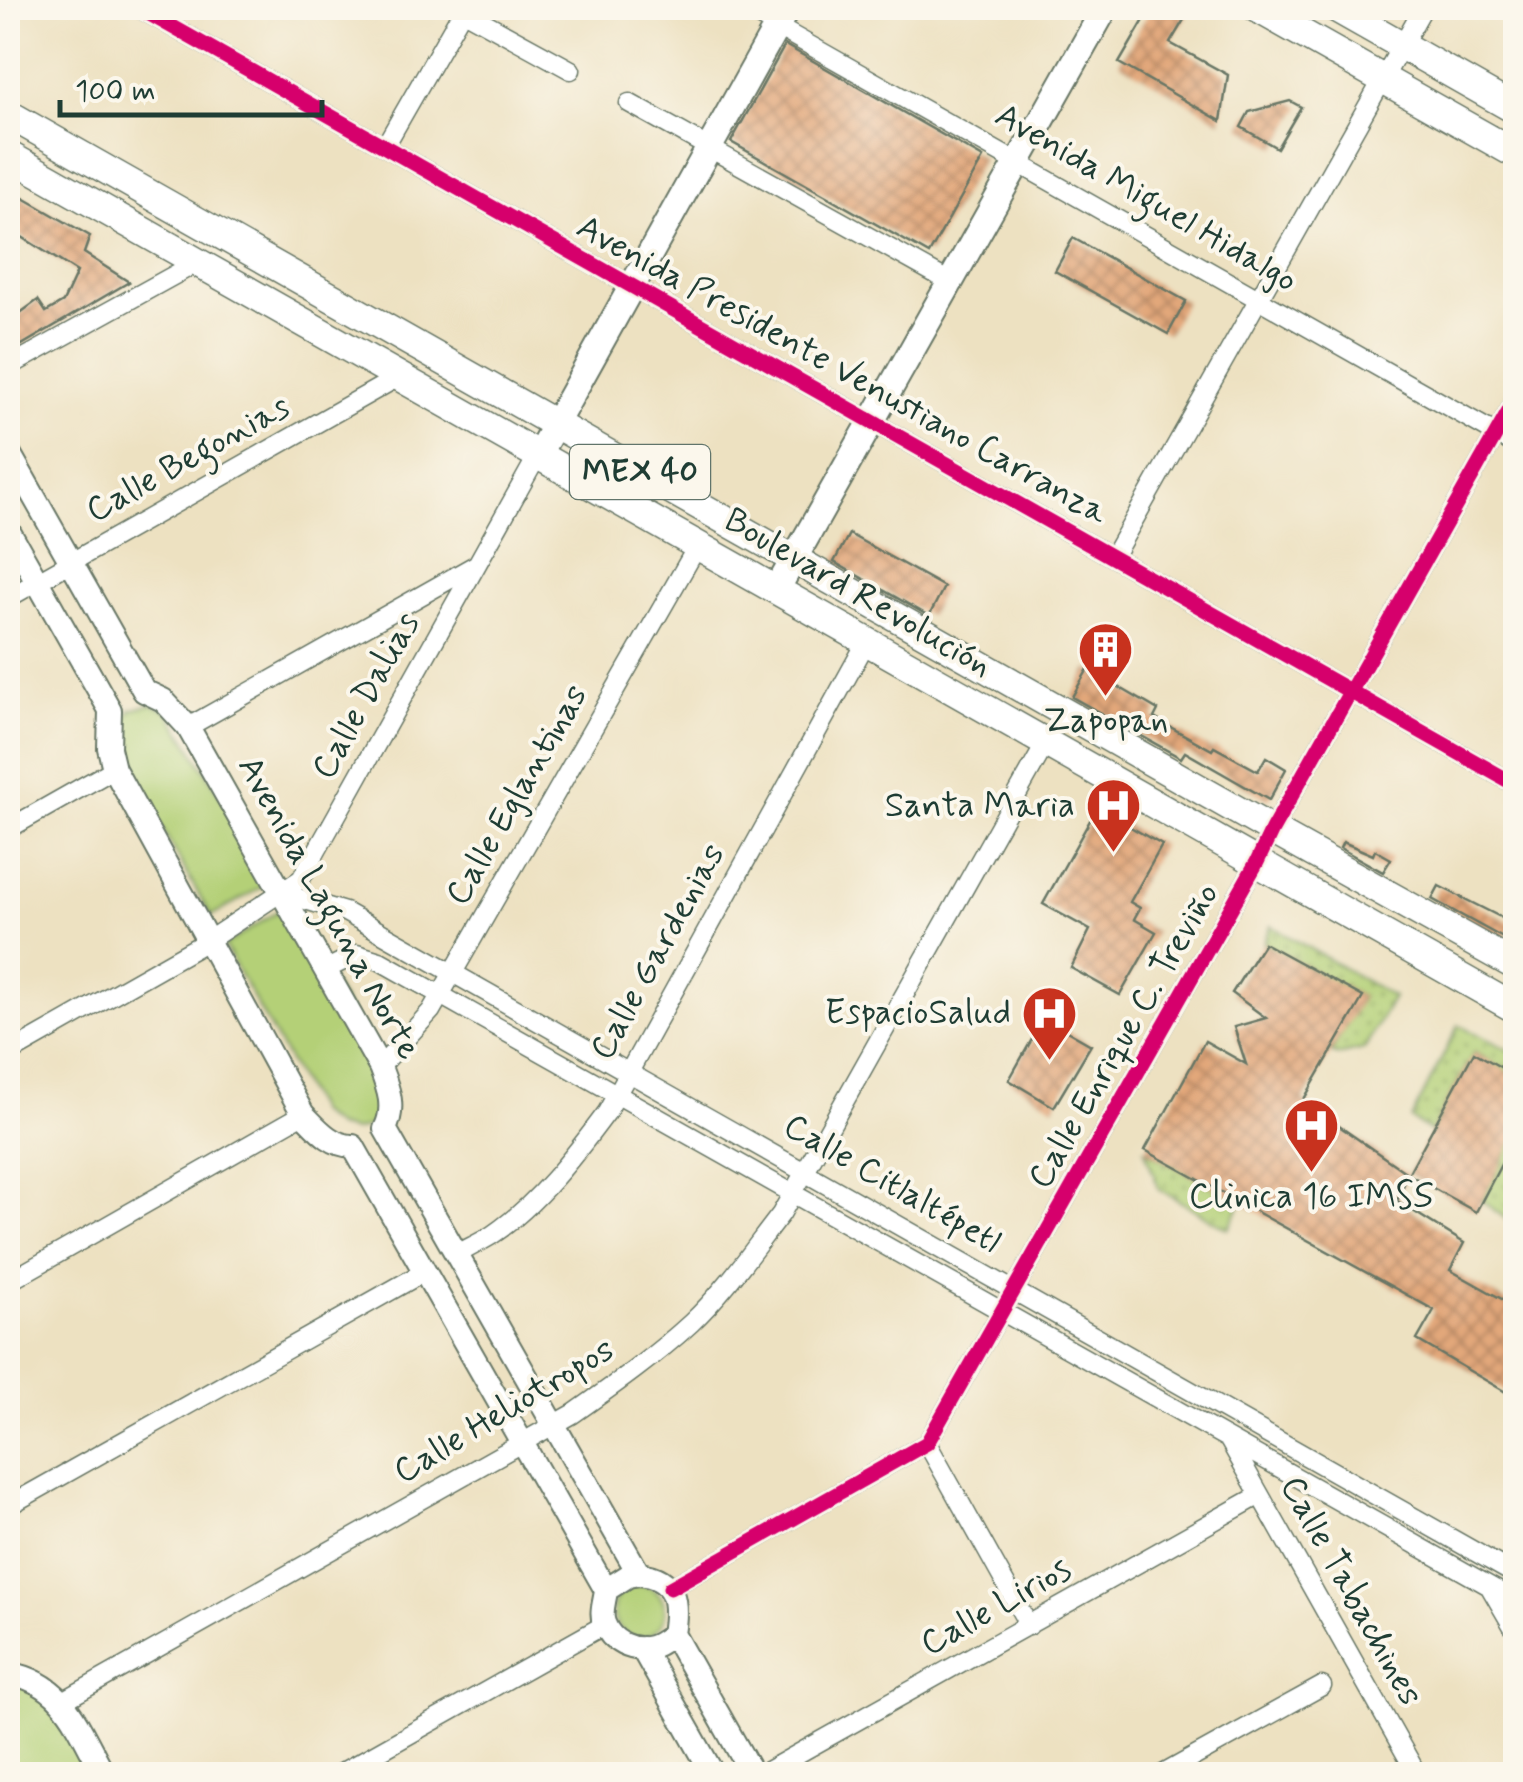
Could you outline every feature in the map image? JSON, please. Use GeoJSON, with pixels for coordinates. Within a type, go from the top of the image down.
{"type":"FeatureCollection","features":[{"type":"Feature","properties":{"kind":"main road"},"geometry":{"type":"LineString","coordinates":[[777,588],[1105,8]]}},
{"type":"Feature","properties":{"kind":"main road"},"geometry":{"type":"LineString","coordinates":[[1257,8],[1516,154]]}},
{"type":"Feature","properties":{"kind":"main road"},"geometry":{"type":"LineString","coordinates":[[1336,8],[1516,110]]}},
{"type":"Feature","properties":{"kind":"main road"},"geometry":{"type":"LineString","coordinates":[[538,455],[782,17]]}},
{"type":"Feature","properties":{"kind":"main road","name":"MEX 40"},"geometry":{"type":"LineString","coordinates":[[8,114],[1272,830],[1512,955]]}},
{"type":"Feature","properties":{"kind":"main road","name":"Boulevard Revolución"},"geometry":{"type":"LineString","coordinates":[[8,155],[1516,1009]]}},
{"type":"Feature","properties":{"kind":"street","name":"Avenida Presidente Venustiano Carranza"},"geometry":{"type":"LineString","coordinates":[[142,8],[1516,785]]}},
{"type":"Feature","properties":{"kind":"street"},"geometry":{"type":"LineString","coordinates":[[385,146],[461,8],[570,70]]}},
{"type":"Feature","properties":{"kind":"street","name":"Avenida Miguel Hidalgo"},"geometry":{"type":"LineString","coordinates":[[744,8],[782,17],[1018,162],[1516,445]]}},
{"type":"Feature","properties":{"kind":"street"},"geometry":{"type":"LineString","coordinates":[[1113,557],[1423,8]]}},
{"type":"Feature","properties":{"kind":"street"},"geometry":{"type":"LineString","coordinates":[[629,103],[950,282]]}},
{"type":"Feature","properties":{"kind":"street"},"geometry":{"type":"LineString","coordinates":[[8,367],[198,262]]}},
{"type":"Feature","properties":{"kind":"street","name":"Calle Begonias"},"geometry":{"type":"LineString","coordinates":[[8,598],[400,376]]}},
{"type":"Feature","properties":{"kind":"street","name":"Calle Enrique C. Treviño"},"geometry":{"type":"LineString","coordinates":[[927,1442],[1516,399]]}},
{"type":"Feature","properties":{"kind":"street","name":"Avenida Laguna Norte"},"geometry":{"type":"LineString","coordinates":[[8,451],[144,691],[163,700],[188,726],[380,1066],[391,1095],[390,1119],[385,1129]]}},
{"type":"Feature","properties":{"kind":"street","name":"Calle Dalias"},"geometry":{"type":"LineString","coordinates":[[8,1054],[210,940],[301,879],[538,455]]}},
{"type":"Feature","properties":{"kind":"street"},"geometry":{"type":"LineString","coordinates":[[8,530],[110,710],[109,748],[114,768],[303,1114],[322,1134],[341,1146],[353,1146],[385,1129],[639,1574]]}},
{"type":"Feature","properties":{"kind":"street","name":"Calle Eglantinas"},"geometry":{"type":"LineString","coordinates":[[380,1066],[431,1012],[698,546]]}},
{"type":"Feature","properties":{"kind":"street"},"geometry":{"type":"LineString","coordinates":[[188,726],[478,564]]}},
{"type":"Feature","properties":{"kind":"street","name":"Calle Gardenias"},"geometry":{"type":"LineString","coordinates":[[457,1254],[493,1234],[555,1176],[607,1112],[866,641]]}},
{"type":"Feature","properties":{"kind":"street"},"geometry":{"type":"LineString","coordinates":[[110,710],[144,691]]}},
{"type":"Feature","properties":{"kind":"street","name":"Calle Heliotropos"},"geometry":{"type":"LineString","coordinates":[[63,1701],[554,1426],[641,1366],[693,1321],[729,1282],[781,1214],[1046,743]]}},
{"type":"Feature","properties":{"kind":"street"},"geometry":{"type":"LineString","coordinates":[[8,828],[114,768]]}},
{"type":"Feature","properties":{"kind":"street","name":"Calle Citlaltépetl"},"geometry":{"type":"LineString","coordinates":[[282,892],[345,912],[1516,1575]]}},
{"type":"Feature","properties":{"kind":"street","name":"Calle Citlaltépetl"},"geometry":{"type":"LineString","coordinates":[[326,970],[348,957],[368,956],[1516,1601]]}},
{"type":"Feature","properties":{"kind":"street"},"geometry":{"type":"LineString","coordinates":[[8,1282],[303,1114]]}},
{"type":"Feature","properties":{"kind":"street"},"geometry":{"type":"LineString","coordinates":[[353,1146],[606,1590],[604,1625],[612,1637],[630,1648],[660,1644],[673,1634],[676,1603],[670,1588],[657,1578],[628,1576],[606,1590]]}},
{"type":"Feature","properties":{"kind":"street"},"geometry":{"type":"LineString","coordinates":[[8,1506],[424,1272]]}},
{"type":"Feature","properties":{"kind":"street","name":"Calle Tabachines"},"geometry":{"type":"LineString","coordinates":[[1228,1439],[1417,1774]]}},
{"type":"Feature","properties":{"kind":"street"},"geometry":{"type":"LineString","coordinates":[[670,1588],[927,1442],[1029,1626]]}},
{"type":"Feature","properties":{"kind":"street","name":"Calle Lirios"},"geometry":{"type":"LineString","coordinates":[[762,1774],[1260,1495]]}},
{"type":"Feature","properties":{"kind":"street"},"geometry":{"type":"LineString","coordinates":[[1468,1548],[1516,1632]]}},
{"type":"Feature","properties":{"kind":"street"},"geometry":{"type":"LineString","coordinates":[[339,1774],[604,1625]]}},
{"type":"Feature","properties":{"kind":"street"},"geometry":{"type":"LineString","coordinates":[[673,1634],[752,1774]]}},
{"type":"Feature","properties":{"kind":"street"},"geometry":{"type":"LineString","coordinates":[[642,1648],[714,1774]]}},
{"type":"Feature","properties":{"kind":"street"},"geometry":{"type":"LineString","coordinates":[[8,1673],[26,1676],[63,1701],[104,1774]]}},
{"type":"Feature","properties":{"kind":"street"},"geometry":{"type":"LineString","coordinates":[[1164,1774],[1322,1686]]}},
{"type":"Feature","properties":{"kind":"green space"},"geometry":{"type":"Polygon","coordinates":[[[151,704],[168,711],[274,880],[211,916],[120,754],[120,736],[131,710],[151,704]]]}},
{"type":"Feature","properties":{"kind":"green space"},"geometry":{"type":"Polygon","coordinates":[[[287,905],[382,1068],[384,1109],[374,1124],[355,1131],[336,1127],[318,1113],[224,946],[287,905]]]}},
{"type":"Feature","properties":{"kind":"green space"},"geometry":{"type":"Polygon","coordinates":[[[1271,926],[1393,997],[1364,1049],[1338,1055],[1331,1052],[1362,997],[1264,943],[1271,926]]]}},
{"type":"Feature","properties":{"kind":"green space"},"geometry":{"type":"Polygon","coordinates":[[[1459,1025],[1515,1053],[1515,1076],[1474,1052],[1431,1132],[1411,1119],[1459,1025]]]}},
{"type":"Feature","properties":{"kind":"green space"},"geometry":{"type":"Polygon","coordinates":[[[1515,1136],[1515,1225],[1482,1201],[1515,1136]]]}},
{"type":"Feature","properties":{"kind":"green space"},"geometry":{"type":"Polygon","coordinates":[[[1145,1150],[1241,1203],[1228,1229],[1159,1189],[1145,1150]]]}},
{"type":"Feature","properties":{"kind":"green space"},"geometry":{"type":"Polygon","coordinates":[[[639,1585],[657,1593],[665,1611],[657,1629],[639,1637],[621,1629],[613,1611],[621,1593],[639,1585]]]}},
{"type":"Feature","properties":{"kind":"green space"},"geometry":{"type":"Polygon","coordinates":[[[8,1674],[50,1690],[103,1774],[8,1774],[8,1674]]]}},
{"type":"Feature","properties":{"kind":"building"},"geometry":{"type":"Polygon","coordinates":[[[1151,8],[1191,8],[1170,43],[1228,75],[1221,121],[1119,63],[1151,8]]]}},
{"type":"Feature","properties":{"kind":"building"},"geometry":{"type":"Polygon","coordinates":[[[785,45],[983,158],[929,254],[731,142],[785,45]]]}},
{"type":"Feature","properties":{"kind":"building"},"geometry":{"type":"Polygon","coordinates":[[[1290,101],[1301,107],[1277,148],[1241,127],[1249,112],[1290,101]]]}},
{"type":"Feature","properties":{"kind":"building"},"geometry":{"type":"Polygon","coordinates":[[[8,189],[90,236],[84,253],[129,282],[8,353],[8,322],[38,300],[46,312],[63,302],[77,272],[8,228],[8,189]]]}},
{"type":"Feature","properties":{"kind":"building"},"geometry":{"type":"Polygon","coordinates":[[[1073,238],[1186,301],[1168,334],[1055,271],[1073,238]]]}},
{"type":"Feature","properties":{"kind":"building"},"geometry":{"type":"Polygon","coordinates":[[[849,534],[944,587],[929,616],[834,562],[849,534]]]}},
{"type":"Feature","properties":{"kind":"building"},"geometry":{"type":"Polygon","coordinates":[[[1088,669],[1158,710],[1154,718],[1212,750],[1214,747],[1258,771],[1266,757],[1286,769],[1269,800],[1185,752],[1181,758],[1072,697],[1088,669]]]}},
{"type":"Feature","properties":{"kind":"building"},"geometry":{"type":"Polygon","coordinates":[[[1097,808],[1162,845],[1130,902],[1140,908],[1134,919],[1156,932],[1120,995],[1071,968],[1090,930],[1043,904],[1097,808]]]}},
{"type":"Feature","properties":{"kind":"building"},"geometry":{"type":"Polygon","coordinates":[[[1343,842],[1373,855],[1375,850],[1391,859],[1383,872],[1340,848],[1343,842]]]}},
{"type":"Feature","properties":{"kind":"building"},"geometry":{"type":"Polygon","coordinates":[[[1439,886],[1516,928],[1503,938],[1432,899],[1439,886]]]}},
{"type":"Feature","properties":{"kind":"building"},"geometry":{"type":"Polygon","coordinates":[[[1264,943],[1363,997],[1303,1101],[1408,1174],[1397,1201],[1464,1243],[1450,1270],[1516,1307],[1516,1398],[1417,1340],[1434,1310],[1145,1150],[1205,1041],[1246,1064],[1234,1027],[1266,1018],[1232,993],[1264,943]]]}},
{"type":"Feature","properties":{"kind":"building","name":"EspacioSalud"},"geometry":{"type":"Polygon","coordinates":[[[1044,1018],[1091,1045],[1054,1107],[1009,1080],[1044,1018]]]}},
{"type":"Feature","properties":{"kind":"building"},"geometry":{"type":"Polygon","coordinates":[[[1474,1052],[1516,1076],[1516,1136],[1476,1212],[1408,1174],[1474,1052]]]}},
{"type":"Feature","properties":{"kind":"cycle path"},"geometry":{"type":"LineString","coordinates":[[139,8],[1516,785]]}},
{"type":"Feature","properties":{"kind":"cycle path"},"geometry":{"type":"LineString","coordinates":[[670,1588],[927,1443],[1516,399]]}},
{"type":"Feature","properties":{"kind":"place","name":"Zapopan"},"geometry":{"type":"Point","coordinates":[1106,699]}},
{"type":"Feature","properties":{"kind":"place","name":"Santa Maria"},"geometry":{"type":"Point","coordinates":[1114,855]}},
{"type":"Feature","properties":{"kind":"place","name":"EspacioSalud"},"geometry":{"type":"Point","coordinates":[1050,1062]}},
{"type":"Feature","properties":{"kind":"place","name":"Clinica 16 IMSS"},"geometry":{"type":"Point","coordinates":[1311,1175]}}]}
